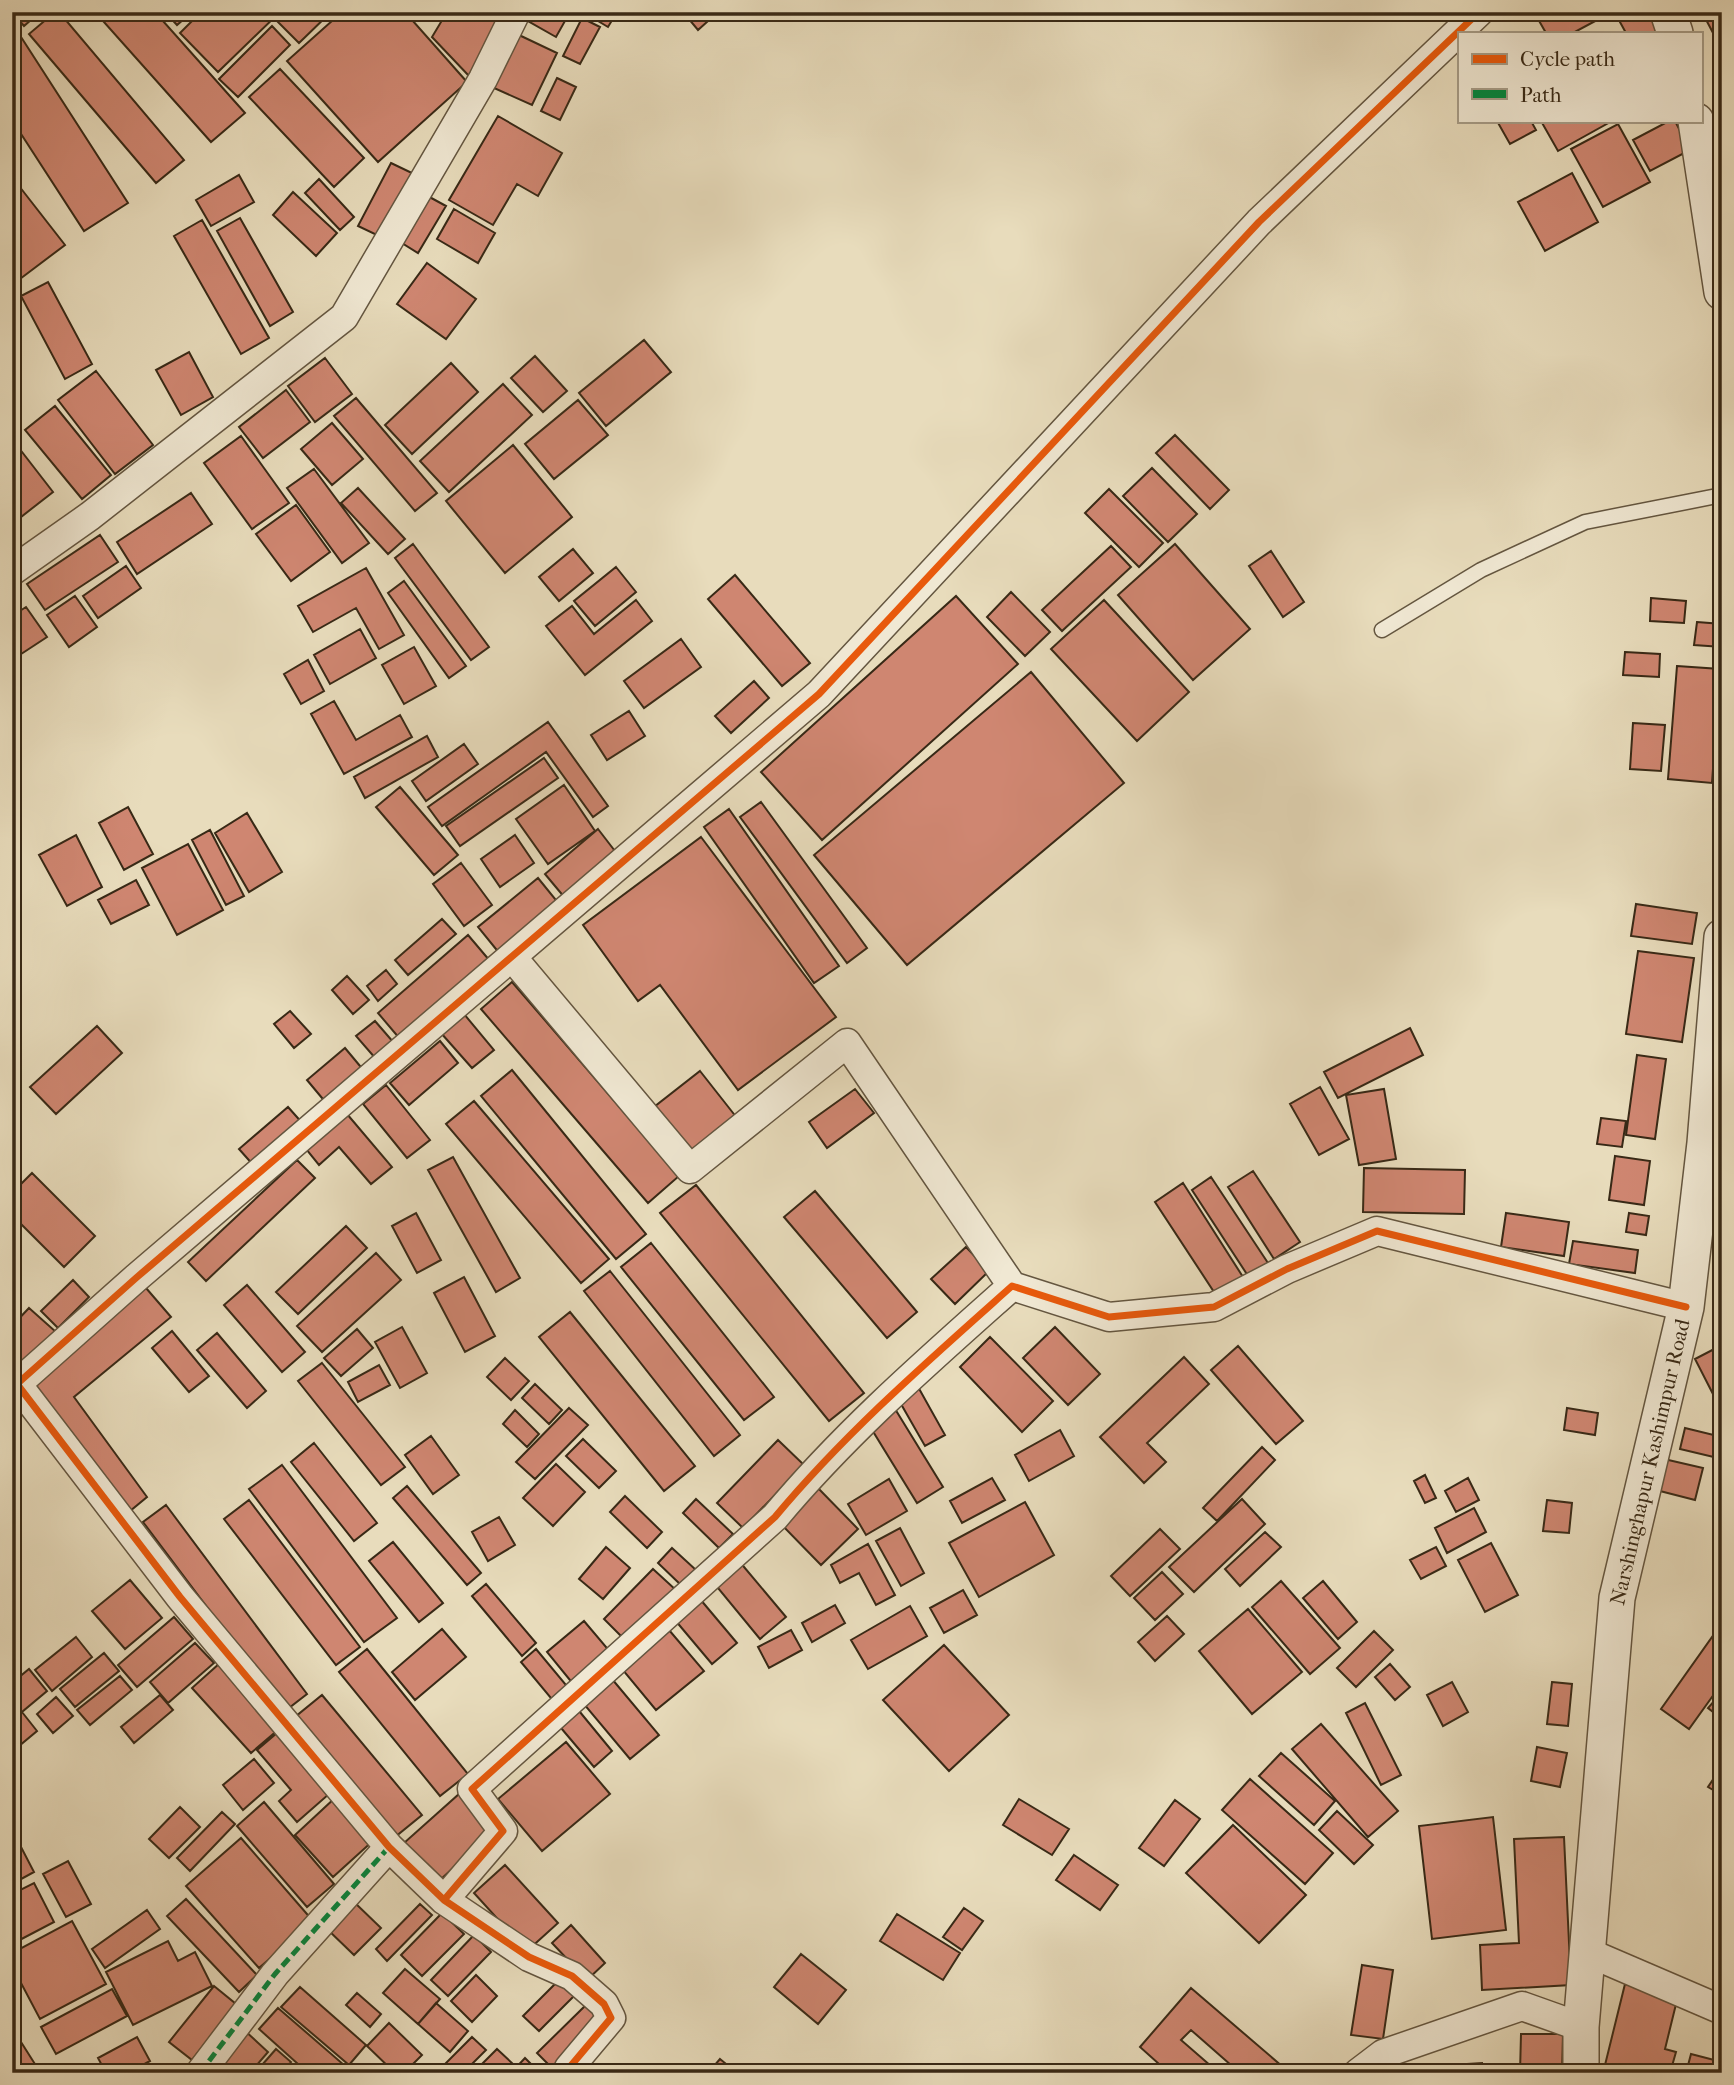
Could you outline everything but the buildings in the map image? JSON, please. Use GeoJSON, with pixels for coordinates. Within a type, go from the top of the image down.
{"type":"FeatureCollection","features":[{"type":"Feature","properties":{"kind":"street"},"geometry":{"type":"LineString","coordinates":[[12,571],[90,516],[344,317],[482,79],[516,12]]}},
{"type":"Feature","properties":{"kind":"street"},"geometry":{"type":"LineString","coordinates":[[575,2073],[569,2068],[611,2018],[604,2004],[572,1976],[530,1957],[444,1900],[389,1847],[180,1597],[15,1385],[819,694],[1259,222],[1479,12]]}},
{"type":"Feature","properties":{"kind":"street"},"geometry":{"type":"LineString","coordinates":[[1668,12],[1675,32]]}},
{"type":"Feature","properties":{"kind":"street"},"geometry":{"type":"LineString","coordinates":[[1696,122],[1722,292]]}},
{"type":"Feature","properties":{"kind":"street","name":"Narshinghapur Kashimpur Road"},"geometry":{"type":"LineString","coordinates":[[1581,2073],[1581,2028],[1617,1598],[1686,1307],[1706,1143],[1722,937]]}},
{"type":"Feature","properties":{"kind":"street"},"geometry":{"type":"LineString","coordinates":[[512,957],[690,1169],[847,1043],[1012,1286],[1109,1317],[1214,1307],[1287,1269],[1377,1231],[1686,1307]]}},
{"type":"Feature","properties":{"kind":"street"},"geometry":{"type":"LineString","coordinates":[[444,1900],[503,1831],[472,1789],[775,1517],[817,1467],[884,1400],[1012,1286]]}},
{"type":"Feature","properties":{"kind":"street"},"geometry":{"type":"LineString","coordinates":[[200,2073],[275,1974],[389,1847]]}},
{"type":"Feature","properties":{"kind":"street"},"geometry":{"type":"LineString","coordinates":[[1587,1952],[1722,2010]]}},
{"type":"Feature","properties":{"kind":"street"},"geometry":{"type":"LineString","coordinates":[[1358,2073],[1383,2053],[1522,2006],[1581,2028]]}},
{"type":"Feature","properties":{"kind":"lane"},"geometry":{"type":"LineString","coordinates":[[1382,630],[1481,570],[1585,522],[1722,495]]}},
{"type":"Feature","properties":{"kind":"marked path"},"geometry":{"type":"LineString","coordinates":[[200,2073],[275,1974],[389,1847]]}},
{"type":"Feature","properties":{"kind":"cycle path"},"geometry":{"type":"LineString","coordinates":[[1458,32],[1479,12]]}},
{"type":"Feature","properties":{"kind":"cycle path"},"geometry":{"type":"LineString","coordinates":[[575,2073],[569,2068],[611,2018],[604,2004],[572,1976],[529,1957],[444,1900],[389,1847],[180,1597],[17,1384],[136,1278],[819,694],[1259,222],[1458,32]]}},
{"type":"Feature","properties":{"kind":"cycle path"},"geometry":{"type":"LineString","coordinates":[[444,1900],[503,1831],[472,1789],[775,1517],[859,1426],[1012,1286],[1109,1317],[1214,1307],[1287,1269],[1377,1231],[1686,1307]]}}]}
